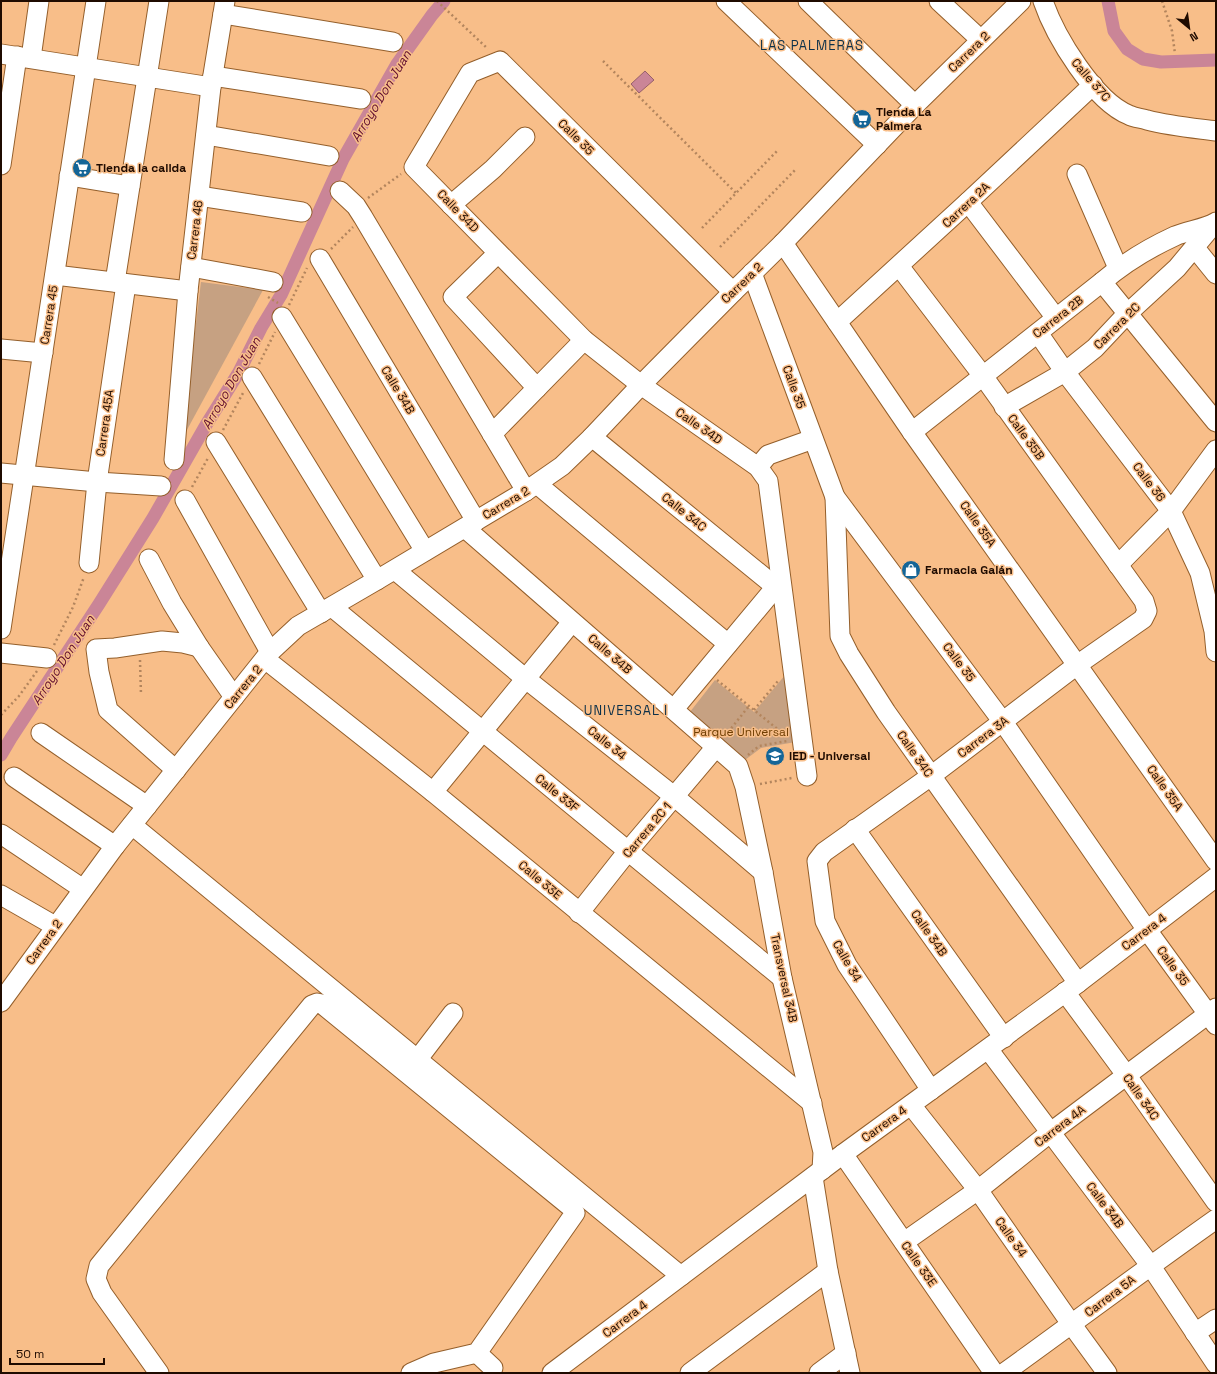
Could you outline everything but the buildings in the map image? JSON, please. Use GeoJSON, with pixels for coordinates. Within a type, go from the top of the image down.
{"type":"FeatureCollection","features":[{"type":"Feature","properties":{"kind":"street"},"geometry":{"type":"LineString","coordinates":[[1,166],[16,56],[39,1]]}},
{"type":"Feature","properties":{"kind":"street","name":"Carrera 45"},"geometry":{"type":"LineString","coordinates":[[1,629],[96,1]]}},
{"type":"Feature","properties":{"kind":"street","name":"Carrera 45A"},"geometry":{"type":"LineString","coordinates":[[89,563],[97,482],[121,283],[130,186],[159,1]]}},
{"type":"Feature","properties":{"kind":"street"},"geometry":{"type":"LineString","coordinates":[[726,1],[877,145]]}},
{"type":"Feature","properties":{"kind":"street"},"geometry":{"type":"LineString","coordinates":[[808,1],[915,105]]}},
{"type":"Feature","properties":{"kind":"street"},"geometry":{"type":"LineString","coordinates":[[939,1],[981,40]]}},
{"type":"Feature","properties":{"kind":"street","name":"Carrera 2"},"geometry":{"type":"LineString","coordinates":[[1,1002],[55,926],[115,846],[268,656],[298,626],[395,570],[531,487],[562,466],[733,292],[783,244],[915,105],[1022,1]]}},
{"type":"Feature","properties":{"kind":"street","name":"Calle 37C"},"geometry":{"type":"LineString","coordinates":[[1043,1],[1056,31],[1070,56],[1093,85],[1111,103],[1129,115],[1162,124],[1216,132]]}},
{"type":"Feature","properties":{"kind":"street"},"geometry":{"type":"LineString","coordinates":[[224,8],[393,42]]}},
{"type":"Feature","properties":{"kind":"street","name":"Carrera 46"},"geometry":{"type":"LineString","coordinates":[[174,460],[188,291],[212,82],[224,8]]}},
{"type":"Feature","properties":{"kind":"street"},"geometry":{"type":"LineString","coordinates":[[16,56],[148,77],[212,82],[361,99]]}},
{"type":"Feature","properties":{"kind":"street"},"geometry":{"type":"LineString","coordinates":[[414,167],[470,73],[500,61]]}},
{"type":"Feature","properties":{"kind":"street","name":"Calle 35"},"geometry":{"type":"LineString","coordinates":[[500,61],[733,292]]}},
{"type":"Feature","properties":{"kind":"street","name":"Carrera 2A"},"geometry":{"type":"LineString","coordinates":[[837,322],[1093,85]]}},
{"type":"Feature","properties":{"kind":"street"},"geometry":{"type":"LineString","coordinates":[[206,135],[329,156]]}},
{"type":"Feature","properties":{"kind":"street"},"geometry":{"type":"LineString","coordinates":[[451,205],[493,169],[525,137]]}},
{"type":"Feature","properties":{"kind":"street","name":"Calle 34D"},"geometry":{"type":"LineString","coordinates":[[414,167],[584,340],[641,385],[758,467],[768,482],[778,585],[792,665],[807,776]]}},
{"type":"Feature","properties":{"kind":"street"},"geometry":{"type":"LineString","coordinates":[[1076,174],[1118,268]]}},
{"type":"Feature","properties":{"kind":"street"},"geometry":{"type":"LineString","coordinates":[[69,176],[130,186]]}},
{"type":"Feature","properties":{"kind":"street"},"geometry":{"type":"LineString","coordinates":[[340,191],[360,211],[492,434],[531,487],[728,644]]}},
{"type":"Feature","properties":{"kind":"street"},"geometry":{"type":"LineString","coordinates":[[199,196],[302,212]]}},
{"type":"Feature","properties":{"kind":"street"},"geometry":{"type":"LineString","coordinates":[[968,202],[1056,318]]}},
{"type":"Feature","properties":{"kind":"street","name":"Carrera 2B"},"geometry":{"type":"LineString","coordinates":[[912,432],[1118,268],[1150,248],[1175,236],[1214,224]]}},
{"type":"Feature","properties":{"kind":"street","name":"Carrera 2C"},"geometry":{"type":"LineString","coordinates":[[1004,408],[1065,372],[1095,348],[1127,314],[1177,268],[1214,224]]}},
{"type":"Feature","properties":{"kind":"street","name":"Calle 35A"},"geometry":{"type":"LineString","coordinates":[[783,244],[912,432],[1216,862]]}},
{"type":"Feature","properties":{"kind":"street"},"geometry":{"type":"LineString","coordinates":[[1195,248],[1216,274]]}},
{"type":"Feature","properties":{"kind":"street"},"geometry":{"type":"LineString","coordinates":[[498,252],[453,297],[537,388]]}},
{"type":"Feature","properties":{"kind":"street","name":"Calle 34B"},"geometry":{"type":"LineString","coordinates":[[320,259],[470,524],[572,622],[736,764],[745,786]]}},
{"type":"Feature","properties":{"kind":"street","name":"Calle 35B"},"geometry":{"type":"LineString","coordinates":[[899,266],[983,376],[1004,408],[1144,601],[1147,611]]}},
{"type":"Feature","properties":{"kind":"street"},"geometry":{"type":"LineString","coordinates":[[191,267],[273,282]]}},
{"type":"Feature","properties":{"kind":"street","name":"Calle 35"},"geometry":{"type":"LineString","coordinates":[[752,273],[835,497],[1003,722],[1147,930],[1213,1016]]}},
{"type":"Feature","properties":{"kind":"street"},"geometry":{"type":"LineString","coordinates":[[55,275],[188,291]]}},
{"type":"Feature","properties":{"kind":"street"},"geometry":{"type":"LineString","coordinates":[[1102,282],[1216,422]]}},
{"type":"Feature","properties":{"kind":"street"},"geometry":{"type":"LineString","coordinates":[[282,317],[425,551]]}},
{"type":"Feature","properties":{"kind":"street","name":"Calle 36"},"geometry":{"type":"LineString","coordinates":[[1038,333],[1065,372],[1171,511],[1200,573],[1214,632],[1216,652]]}},
{"type":"Feature","properties":{"kind":"street"},"geometry":{"type":"LineString","coordinates":[[492,434],[584,340]]}},
{"type":"Feature","properties":{"kind":"street"},"geometry":{"type":"LineString","coordinates":[[1,349],[43,353]]}},
{"type":"Feature","properties":{"kind":"street"},"geometry":{"type":"LineString","coordinates":[[252,377],[377,580]]}},
{"type":"Feature","properties":{"kind":"street","name":"Calle 34C"},"geometry":{"type":"LineString","coordinates":[[592,437],[778,585]]}},
{"type":"Feature","properties":{"kind":"street"},"geometry":{"type":"LineString","coordinates":[[758,467],[768,455],[814,439]]}},
{"type":"Feature","properties":{"kind":"street","name":"Calle 33F"},"geometry":{"type":"LineString","coordinates":[[216,442],[326,610],[482,731],[782,978]]}},
{"type":"Feature","properties":{"kind":"street"},"geometry":{"type":"LineString","coordinates":[[1118,565],[1171,511],[1216,450]]}},
{"type":"Feature","properties":{"kind":"street"},"geometry":{"type":"LineString","coordinates":[[1,473],[161,486]]}},
{"type":"Feature","properties":{"kind":"street","name":"Calle 34C"},"geometry":{"type":"LineString","coordinates":[[835,497],[840,636],[849,654],[886,712],[931,776],[1071,987],[1127,1076],[1216,1202]]}},
{"type":"Feature","properties":{"kind":"street","name":"Calle 33E"},"geometry":{"type":"LineString","coordinates":[[185,500],[268,656],[812,1103]]}},
{"type":"Feature","properties":{"kind":"street"},"geometry":{"type":"LineString","coordinates":[[149,559],[172,603],[199,647],[234,698]]}},
{"type":"Feature","properties":{"kind":"street","name":"Calle 34"},"geometry":{"type":"LineString","coordinates":[[395,570],[526,679],[675,797],[763,872]]}},
{"type":"Feature","properties":{"kind":"street"},"geometry":{"type":"LineString","coordinates":[[674,709],[778,585]]}},
{"type":"Feature","properties":{"kind":"street","name":"Carrera 3A"},"geometry":{"type":"LineString","coordinates":[[817,861],[824,852],[855,829],[931,776],[1078,665],[1142,620],[1147,611]]}},
{"type":"Feature","properties":{"kind":"street"},"geometry":{"type":"LineString","coordinates":[[433,792],[572,622]]}},
{"type":"Feature","properties":{"kind":"street"},"geometry":{"type":"LineString","coordinates":[[176,770],[108,710],[99,672],[96,649],[139,645],[162,641],[182,643],[199,647]]}},
{"type":"Feature","properties":{"kind":"street"},"geometry":{"type":"LineString","coordinates":[[1,653],[46,658]]}},
{"type":"Feature","properties":{"kind":"street"},"geometry":{"type":"LineString","coordinates":[[41,733],[147,806]]}},
{"type":"Feature","properties":{"kind":"street","name":"Carrera 2C 1"},"geometry":{"type":"LineString","coordinates":[[579,913],[716,747]]}},
{"type":"Feature","properties":{"kind":"street"},"geometry":{"type":"LineString","coordinates":[[14,777],[115,846]]}},
{"type":"Feature","properties":{"kind":"street","name":"Transversal 34B"},"geometry":{"type":"LineString","coordinates":[[745,786],[763,872],[782,978],[823,1152],[818,1173],[828,1270],[850,1373]]}},
{"type":"Feature","properties":{"kind":"street"},"geometry":{"type":"LineString","coordinates":[[132,825],[681,1276]]}},
{"type":"Feature","properties":{"kind":"street","name":"Calle 34B"},"geometry":{"type":"LineString","coordinates":[[855,829],[1004,1038]]}},
{"type":"Feature","properties":{"kind":"street"},"geometry":{"type":"LineString","coordinates":[[1,834],[83,889]]}},
{"type":"Feature","properties":{"kind":"street","name":"Calle 34"},"geometry":{"type":"LineString","coordinates":[[817,861],[825,921],[828,928],[847,965],[931,1090]]}},
{"type":"Feature","properties":{"kind":"street","name":"Carrera 4"},"geometry":{"type":"LineString","coordinates":[[552,1373],[843,1154],[1004,1038],[1216,877]]}},
{"type":"Feature","properties":{"kind":"street"},"geometry":{"type":"LineString","coordinates":[[1,895],[55,926]]}},
{"type":"Feature","properties":{"kind":"street"},"geometry":{"type":"LineString","coordinates":[[159,1373],[102,1293],[96,1279],[99,1266],[312,1005],[317,1003],[322,1004],[572,1208],[575,1213],[477,1353],[434,1363],[411,1373]]}},
{"type":"Feature","properties":{"kind":"street"},"geometry":{"type":"LineString","coordinates":[[417,1060],[453,1013]]}},
{"type":"Feature","properties":{"kind":"street","name":"Carrera 4A"},"geometry":{"type":"LineString","coordinates":[[904,1242],[978,1190],[1051,1132],[1127,1076],[1213,1016]]}},
{"type":"Feature","properties":{"kind":"street","name":"Calle 34B"},"geometry":{"type":"LineString","coordinates":[[988,1049],[1150,1265],[1216,1364]]}},
{"type":"Feature","properties":{"kind":"street","name":"Calle 34"},"geometry":{"type":"LineString","coordinates":[[911,1104],[978,1190],[1107,1373]]}},
{"type":"Feature","properties":{"kind":"street","name":"Calle 33E"},"geometry":{"type":"LineString","coordinates":[[843,1154],[994,1373]]}},
{"type":"Feature","properties":{"kind":"street","name":"Carrera 5A"},"geometry":{"type":"LineString","coordinates":[[1004,1373],[1072,1325],[1150,1265],[1216,1219]]}},
{"type":"Feature","properties":{"kind":"street"},"geometry":{"type":"LineString","coordinates":[[690,1373],[828,1270]]}},
{"type":"Feature","properties":{"kind":"street"},"geometry":{"type":"LineString","coordinates":[[1195,1333],[1216,1320]]}},
{"type":"Feature","properties":{"kind":"street"},"geometry":{"type":"LineString","coordinates":[[818,1373],[846,1352]]}},
{"type":"Feature","properties":{"kind":"street"},"geometry":{"type":"LineString","coordinates":[[477,1353],[493,1368]]}},
{"type":"Feature","properties":{"kind":"path"},"geometry":{"type":"LineString","coordinates":[[437,1],[500,61]]}},
{"type":"Feature","properties":{"kind":"path"},"geometry":{"type":"LineString","coordinates":[[1162,1],[1172,31],[1174,54]]}},
{"type":"Feature","properties":{"kind":"path"},"geometry":{"type":"LineString","coordinates":[[603,61],[736,193]]}},
{"type":"Feature","properties":{"kind":"path"},"geometry":{"type":"LineString","coordinates":[[702,228],[777,151]]}},
{"type":"Feature","properties":{"kind":"path"},"geometry":{"type":"LineString","coordinates":[[185,500],[252,377],[309,265],[320,259],[360,211],[395,177],[414,167]]}},
{"type":"Feature","properties":{"kind":"path"},"geometry":{"type":"LineString","coordinates":[[720,247],[796,169]]}},
{"type":"Feature","properties":{"kind":"path"},"geometry":{"type":"LineString","coordinates":[[139,645],[141,695]]}},
{"type":"Feature","properties":{"kind":"path"},"geometry":{"type":"LineString","coordinates":[[754,710],[792,665]]}},
{"type":"Feature","properties":{"kind":"path"},"geometry":{"type":"LineString","coordinates":[[706,670],[792,740],[760,747],[736,764]]}},
{"type":"Feature","properties":{"kind":"path"},"geometry":{"type":"LineString","coordinates":[[716,747],[749,706]]}},
{"type":"Feature","properties":{"kind":"path"},"geometry":{"type":"LineString","coordinates":[[745,786],[807,776]]}},
{"type":"Feature","properties":{"kind":"green space"},"geometry":{"type":"Polygon","coordinates":[[[201,282],[263,290],[182,439],[201,282]]]}},
{"type":"Feature","properties":{"kind":"green space","name":"Parque Universal"},"geometry":{"type":"Polygon","coordinates":[[[786,674],[796,742],[761,748],[741,763],[686,717],[715,680],[754,712],[786,674]]]}},
{"type":"Feature","properties":{"kind":"shaded area"},"geometry":{"type":"Polygon","coordinates":[[[645,71],[654,80],[639,93],[631,84],[645,71]]]}},
{"type":"Feature","properties":{"kind":"waterway","name":"Arroyo Don Juan"},"geometry":{"type":"LineString","coordinates":[[1,755],[153,518],[206,425],[239,372],[261,328],[281,295],[343,159],[397,64],[432,15],[444,1]]}},
{"type":"Feature","properties":{"kind":"waterway"},"geometry":{"type":"LineString","coordinates":[[1108,1],[1114,31],[1127,49],[1143,59],[1161,62],[1216,60]]}},
{"type":"Feature","properties":{"kind":"place","name":"Tienda La Palmera"},"geometry":{"type":"Point","coordinates":[862,119]}},
{"type":"Feature","properties":{"kind":"place","name":"Tienda la calida"},"geometry":{"type":"Point","coordinates":[82,168]}},
{"type":"Feature","properties":{"kind":"place","name":"Farmacia Galán"},"geometry":{"type":"Point","coordinates":[911,570]}},
{"type":"Feature","properties":{"kind":"place","name":"IED - Universal"},"geometry":{"type":"Point","coordinates":[775,756]}},
{"type":"Feature","properties":{"kind":"district","name":"LAS PALMERAS"},"geometry":{"type":"Point","coordinates":[812,45]}},
{"type":"Feature","properties":{"kind":"district","name":"UNIVERSAL I"},"geometry":{"type":"Point","coordinates":[626,710]}}]}
